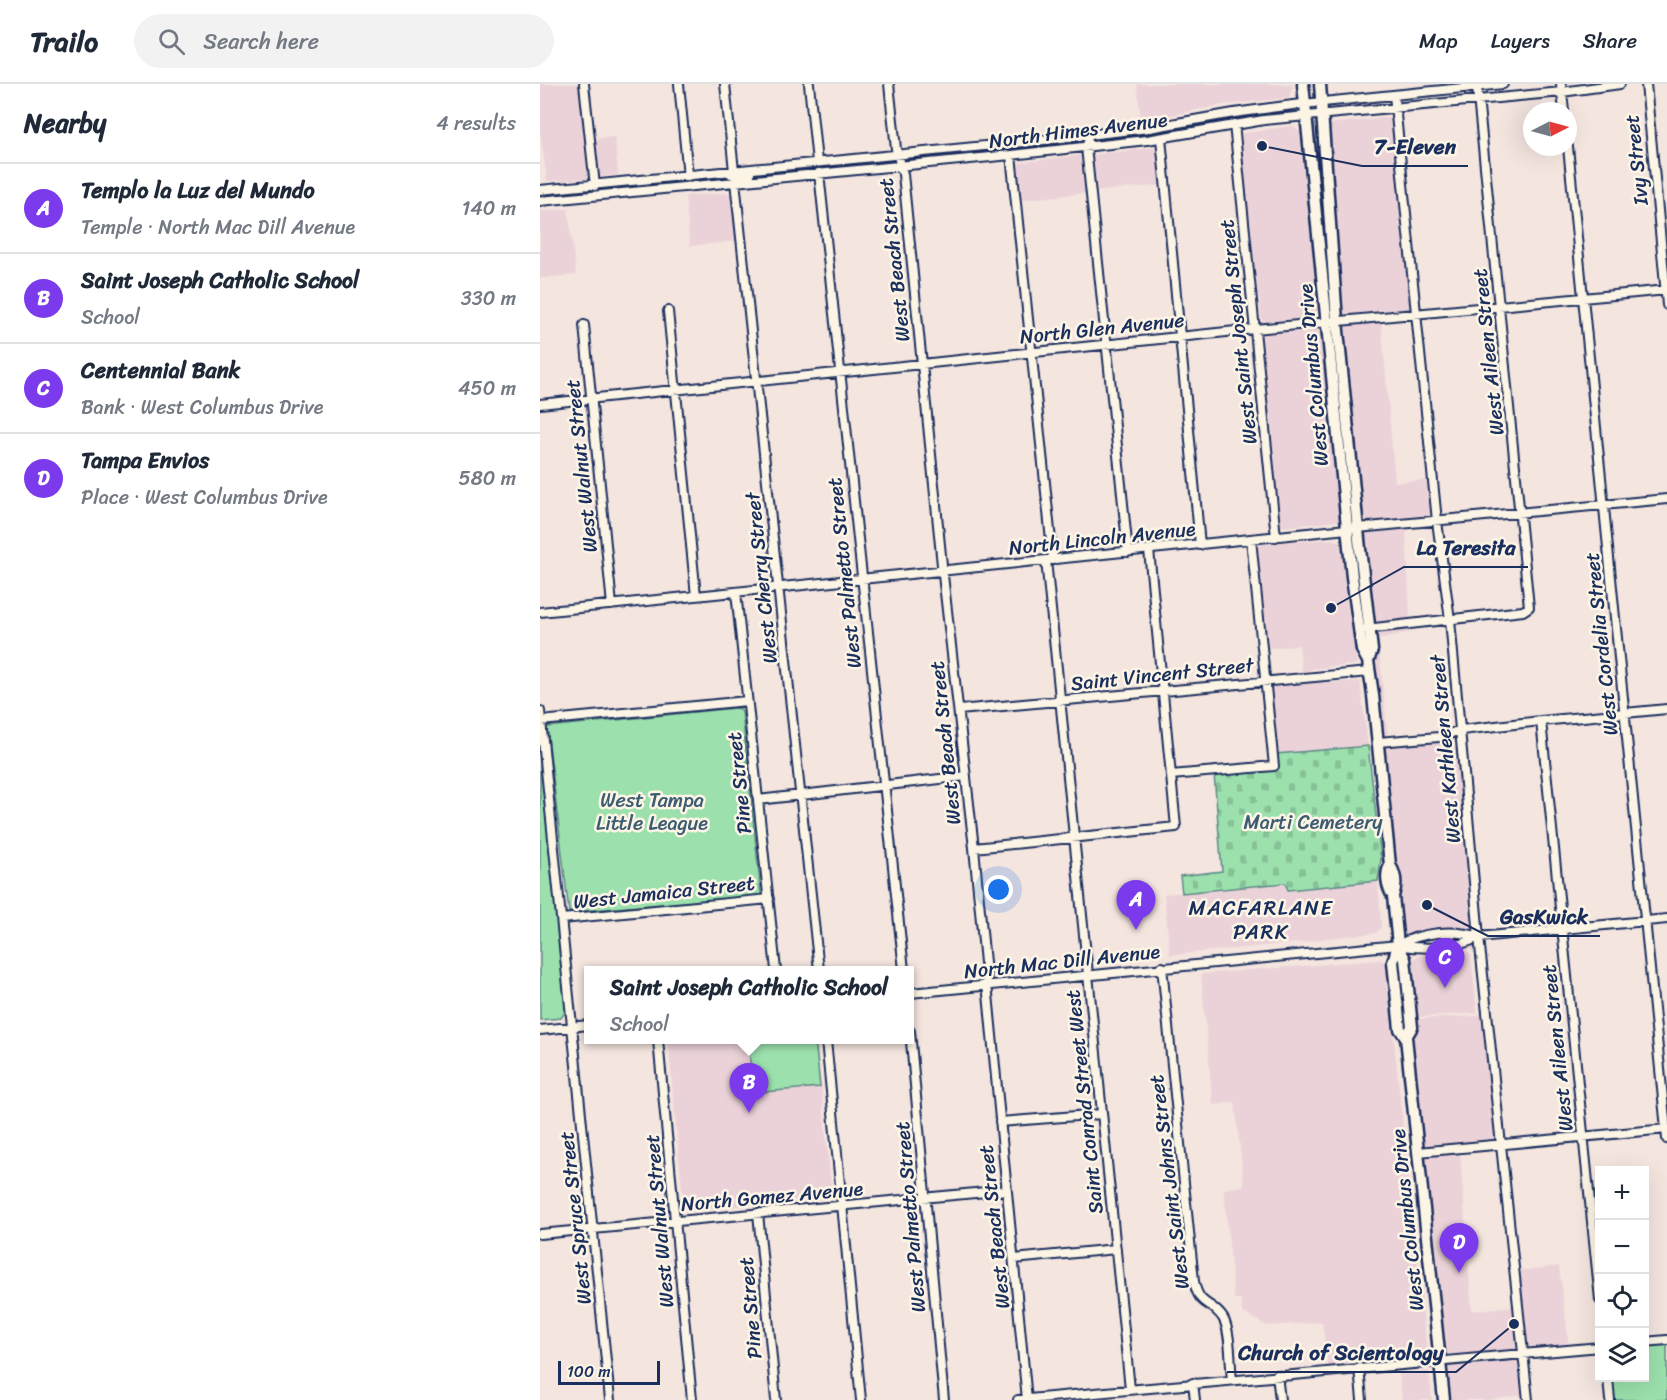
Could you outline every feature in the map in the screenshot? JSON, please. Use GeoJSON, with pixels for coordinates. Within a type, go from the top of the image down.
{"type":"FeatureCollection","features":[{"type":"Feature","properties":{"kind":"main road","name":"West Columbus Drive"},"geometry":{"type":"LineString","coordinates":[[1303,84],[1364,629],[1362,650],[1369,666],[1390,865],[1395,873],[1396,889],[1393,896],[1398,945],[1393,962],[1400,1029],[1406,1037],[1444,1400]]}},
{"type":"Feature","properties":{"kind":"main road","name":"West Columbus Drive"},"geometry":{"type":"LineString","coordinates":[[1320,84],[1331,321]]}},
{"type":"Feature","properties":{"kind":"street"},"geometry":{"type":"LineString","coordinates":[[584,84],[595,186]]}},
{"type":"Feature","properties":{"kind":"street"},"geometry":{"type":"LineString","coordinates":[[679,84],[688,176]]}},
{"type":"Feature","properties":{"kind":"street"},"geometry":{"type":"LineString","coordinates":[[697,186],[713,179],[726,177],[734,171],[725,84]]}},
{"type":"Feature","properties":{"kind":"street"},"geometry":{"type":"LineString","coordinates":[[735,182],[736,178],[741,175],[791,170],[814,162],[809,84]]}},
{"type":"Feature","properties":{"kind":"street","name":"West Beach Street"},"geometry":{"type":"LineString","coordinates":[[889,84],[897,156],[901,166],[974,848],[1027,1399]]}},
{"type":"Feature","properties":{"kind":"street","name":"North Himes Avenue"},"geometry":{"type":"LineString","coordinates":[[540,201],[1034,153],[1161,138],[1234,124],[1307,116],[1322,108],[1394,95],[1503,84]]}},
{"type":"Feature","properties":{"kind":"street","name":"North Himes Avenue"},"geometry":{"type":"LineString","coordinates":[[540,190],[1083,136],[1306,104],[1322,108],[1396,107],[1562,88],[1620,84]]}},
{"type":"Feature","properties":{"kind":"street","name":"Ivy Street"},"geometry":{"type":"LineString","coordinates":[[1646,84],[1667,305]]}},
{"type":"Feature","properties":{"kind":"street","name":"West Aileen Street"},"geometry":{"type":"LineString","coordinates":[[1450,620],[1523,611],[1529,607],[1478,87]]}},
{"type":"Feature","properties":{"kind":"street","name":"West Kathleen Street"},"geometry":{"type":"LineString","coordinates":[[1394,95],[1437,521],[1450,620],[1479,937],[1528,1400]]}},
{"type":"Feature","properties":{"kind":"street","name":"West Saint Joseph Street"},"geometry":{"type":"LineString","coordinates":[[1234,124],[1276,537]]}},
{"type":"Feature","properties":{"kind":"street"},"geometry":{"type":"LineString","coordinates":[[1128,552],[1086,147],[1089,141],[1096,138],[1126,135],[1149,128]]}},
{"type":"Feature","properties":{"kind":"street"},"geometry":{"type":"LineString","coordinates":[[1034,153],[1051,146],[1077,142],[1083,136]]}},
{"type":"Feature","properties":{"kind":"street"},"geometry":{"type":"LineString","coordinates":[[1161,138],[1200,545]]}},
{"type":"Feature","properties":{"kind":"street","name":"Saint Conrad Street West"},"geometry":{"type":"LineString","coordinates":[[1011,155],[1031,352],[1060,701],[1130,1389]]}},
{"type":"Feature","properties":{"kind":"street","name":"West Cordelia Street"},"geometry":{"type":"LineString","coordinates":[[1569,156],[1667,1139]]}},
{"type":"Feature","properties":{"kind":"street","name":"West Palmetto Street"},"geometry":{"type":"LineString","coordinates":[[819,173],[904,966]]}},
{"type":"Feature","properties":{"kind":"street","name":"West Cherry Street"},"geometry":{"type":"LineString","coordinates":[[735,182],[819,966]]}},
{"type":"Feature","properties":{"kind":"street","name":"North Glen Avenue"},"geometry":{"type":"LineString","coordinates":[[540,404],[1331,321],[1666,290]]}},
{"type":"Feature","properties":{"kind":"street"},"geometry":{"type":"LineString","coordinates":[[668,311],[696,596]]}},
{"type":"Feature","properties":{"kind":"street","name":"West Walnut Street"},"geometry":{"type":"LineString","coordinates":[[584,325],[612,604]]}},
{"type":"Feature","properties":{"kind":"street","name":"North Lincoln Avenue"},"geometry":{"type":"LineString","coordinates":[[540,612],[1667,499]]}},
{"type":"Feature","properties":{"kind":"street"},"geometry":{"type":"LineString","coordinates":[[1171,775],[1274,766],[1251,539]]}},
{"type":"Feature","properties":{"kind":"street"},"geometry":{"type":"LineString","coordinates":[[974,848],[1176,827],[1149,550]]}},
{"type":"Feature","properties":{"kind":"street","name":"Pine Street"},"geometry":{"type":"LineString","coordinates":[[736,592],[776,966]]}},
{"type":"Feature","properties":{"kind":"street"},"geometry":{"type":"LineString","coordinates":[[1364,629],[1450,620]]}},
{"type":"Feature","properties":{"kind":"street","name":"Saint Vincent Street"},"geometry":{"type":"LineString","coordinates":[[959,711],[1266,681],[1369,666]]}},
{"type":"Feature","properties":{"kind":"street"},"geometry":{"type":"LineString","coordinates":[[541,721],[747,701]]}},
{"type":"Feature","properties":{"kind":"street"},"geometry":{"type":"LineString","coordinates":[[1378,742],[1439,737],[1461,730],[1541,721],[1667,710]]}},
{"type":"Feature","properties":{"kind":"street","name":"West Spruce Street"},"geometry":{"type":"LineString","coordinates":[[540,711],[610,1400]]}},
{"type":"Feature","properties":{"kind":"street","name":"West Aileen Street"},"geometry":{"type":"LineString","coordinates":[[1541,721],[1596,1274]]}},
{"type":"Feature","properties":{"kind":"street"},"geometry":{"type":"LineString","coordinates":[[758,800],[966,776]]}},
{"type":"Feature","properties":{"kind":"street","name":"West Jamaica Street"},"geometry":{"type":"LineString","coordinates":[[562,919],[769,899]]}},
{"type":"Feature","properties":{"kind":"street","name":"North Mac Dill Avenue"},"geometry":{"type":"LineString","coordinates":[[914,992],[1398,945],[1415,949],[1465,944],[1479,937],[1667,919]]}},
{"type":"Feature","properties":{"kind":"street","name":"North Mac Dill Avenue"},"geometry":{"type":"LineString","coordinates":[[1398,945],[1412,937],[1463,932],[1479,937]]}},
{"type":"Feature","properties":{"kind":"street","name":"West Saint Johns Street"},"geometry":{"type":"LineString","coordinates":[[1162,967],[1196,1293],[1202,1301],[1217,1311],[1225,1322],[1232,1380]]}},
{"type":"Feature","properties":{"kind":"street"},"geometry":{"type":"LineString","coordinates":[[540,1030],[584,1026]]}},
{"type":"Feature","properties":{"kind":"street","name":"West Walnut Street"},"geometry":{"type":"LineString","coordinates":[[658,1044],[692,1400]]}},
{"type":"Feature","properties":{"kind":"street"},"geometry":{"type":"LineString","coordinates":[[826,1044],[861,1400]]}},
{"type":"Feature","properties":{"kind":"street","name":"West Palmetto Street"},"geometry":{"type":"LineString","coordinates":[[910,1044],[944,1400]]}},
{"type":"Feature","properties":{"kind":"street"},"geometry":{"type":"LineString","coordinates":[[1000,1122],[1102,1114]]}},
{"type":"Feature","properties":{"kind":"street"},"geometry":{"type":"LineString","coordinates":[[1418,1152],[1666,1129]]}},
{"type":"Feature","properties":{"kind":"street","name":"North Gomez Avenue"},"geometry":{"type":"LineString","coordinates":[[540,1234],[1007,1190]]}},
{"type":"Feature","properties":{"kind":"street","name":"Pine Street"},"geometry":{"type":"LineString","coordinates":[[758,1213],[776,1400]]}},
{"type":"Feature","properties":{"kind":"street"},"geometry":{"type":"LineString","coordinates":[[1014,1259],[1116,1249]]}},
{"type":"Feature","properties":{"kind":"street"},"geometry":{"type":"LineString","coordinates":[[1649,1342],[1667,1340]]}},
{"type":"Feature","properties":{"kind":"street"},"geometry":{"type":"LineString","coordinates":[[1018,1400],[1111,1396],[1130,1389],[1595,1347]]}},
{"type":"Feature","properties":{"kind":"street"},"geometry":{"type":"LineString","coordinates":[[1359,1368],[1362,1400]]}},
{"type":"Feature","properties":{"kind":"street"},"geometry":{"type":"LineString","coordinates":[[1277,1376],[1280,1400]]}},
{"type":"Feature","properties":{"kind":"street"},"geometry":{"type":"LineString","coordinates":[[1608,1382],[1610,1400]]}},
{"type":"Feature","properties":{"kind":"street"},"geometry":{"type":"LineString","coordinates":[[1193,1383],[1195,1400]]}},
{"type":"Feature","properties":{"kind":"shaded area"},"geometry":{"type":"Polygon","coordinates":[[[540,84],[581,84],[589,172],[587,179],[547,181],[540,131],[540,84]]]}},
{"type":"Feature","properties":{"kind":"shaded area"},"geometry":{"type":"Polygon","coordinates":[[[1137,84],[1292,84],[1292,88],[1289,98],[1223,105],[1141,121],[1137,84]]]}},
{"type":"Feature","properties":{"kind":"shaded area"},"geometry":{"type":"Polygon","coordinates":[[[1393,117],[1413,310],[1335,318],[1319,125],[1393,117]]]}},
{"type":"Feature","properties":{"kind":"shaded area"},"geometry":{"type":"Polygon","coordinates":[[[1294,126],[1300,132],[1318,310],[1312,317],[1262,322],[1238,134],[1294,126]]]}},
{"type":"Feature","properties":{"kind":"shaded area"},"geometry":{"type":"Polygon","coordinates":[[[615,137],[618,175],[600,177],[596,169],[593,139],[615,137]]]}},
{"type":"Feature","properties":{"kind":"shaded area"},"geometry":{"type":"Polygon","coordinates":[[[1157,147],[1161,185],[1093,192],[1092,155],[1157,147]]]}},
{"type":"Feature","properties":{"kind":"shaded area"},"geometry":{"type":"Polygon","coordinates":[[[1081,155],[1086,193],[1019,200],[1017,163],[1081,155]]]}},
{"type":"Feature","properties":{"kind":"shaded area"},"geometry":{"type":"Polygon","coordinates":[[[732,194],[737,241],[690,246],[685,196],[732,194]]]}},
{"type":"Feature","properties":{"kind":"shaded area"},"geometry":{"type":"Polygon","coordinates":[[[568,209],[576,275],[540,278],[540,211],[568,209]]]}},
{"type":"Feature","properties":{"kind":"shaded area"},"geometry":{"type":"Polygon","coordinates":[[[1381,320],[1395,482],[1429,480],[1433,518],[1356,525],[1335,325],[1381,320]]]}},
{"type":"Feature","properties":{"kind":"shaded area"},"geometry":{"type":"Polygon","coordinates":[[[1314,326],[1320,329],[1339,521],[1281,527],[1275,504],[1262,332],[1314,326]]]}},
{"type":"Feature","properties":{"kind":"shaded area"},"geometry":{"type":"Polygon","coordinates":[[[1406,527],[1410,620],[1367,624],[1356,532],[1406,527]]]}},
{"type":"Feature","properties":{"kind":"shaded area"},"geometry":{"type":"Polygon","coordinates":[[[1334,539],[1341,542],[1348,610],[1357,664],[1311,669],[1302,673],[1299,645],[1265,649],[1256,547],[1257,544],[1334,539]]]}},
{"type":"Feature","properties":{"kind":"shaded area"},"geometry":{"type":"Polygon","coordinates":[[[1411,627],[1411,632],[1378,639],[1388,738],[1382,738],[1368,631],[1411,627]]]}},
{"type":"Feature","properties":{"kind":"shaded area"},"geometry":{"type":"Polygon","coordinates":[[[1315,680],[1324,683],[1360,681],[1368,746],[1276,754],[1269,686],[1315,680]]]}},
{"type":"Feature","properties":{"kind":"shaded area"},"geometry":{"type":"Polygon","coordinates":[[[1455,736],[1475,932],[1463,928],[1412,933],[1401,939],[1383,745],[1455,736]]]}},
{"type":"Feature","properties":{"kind":"shaded area"},"geometry":{"type":"Polygon","coordinates":[[[1378,881],[1381,928],[1376,933],[1170,955],[1164,894],[1285,883],[1289,890],[1378,881]]]}},
{"type":"Feature","properties":{"kind":"shaded area"},"geometry":{"type":"Polygon","coordinates":[[[1476,942],[1496,1142],[1421,1148],[1410,1038],[1416,1019],[1477,1016],[1481,1013],[1475,954],[1470,949],[1417,953],[1411,957],[1409,962],[1405,950],[1415,952],[1465,948],[1476,942]]]}},
{"type":"Feature","properties":{"kind":"shaded area"},"geometry":{"type":"Polygon","coordinates":[[[1467,951],[1471,955],[1477,1013],[1418,1017],[1412,963],[1414,959],[1417,956],[1467,951]]]}},
{"type":"Feature","properties":{"kind":"shaded area"},"geometry":{"type":"Polygon","coordinates":[[[1384,961],[1386,965],[1427,1353],[1426,1356],[1328,1366],[1322,1322],[1267,1326],[1242,1312],[1241,1299],[1234,1299],[1224,1189],[1244,1186],[1235,1102],[1213,1105],[1201,974],[1384,961]]]}},
{"type":"Feature","properties":{"kind":"shaded area"},"geometry":{"type":"Polygon","coordinates":[[[1398,1032],[1402,1037],[1436,1358],[1428,1359],[1431,1352],[1398,1032]]]}},
{"type":"Feature","properties":{"kind":"shaded area"},"geometry":{"type":"Polygon","coordinates":[[[668,1044],[817,1044],[832,1197],[684,1211],[668,1044]]]}},
{"type":"Feature","properties":{"kind":"shaded area"},"geometry":{"type":"Polygon","coordinates":[[[1460,1152],[1472,1311],[1514,1306],[1519,1351],[1444,1357],[1422,1155],[1460,1152]]]}},
{"type":"Feature","properties":{"kind":"shaded area"},"geometry":{"type":"Polygon","coordinates":[[[1559,1266],[1569,1346],[1527,1350],[1518,1271],[1559,1266]]]}},
{"type":"Feature","properties":{"kind":"shaded area"},"geometry":{"type":"Polygon","coordinates":[[[1520,1358],[1522,1395],[1490,1400],[1448,1400],[1445,1364],[1520,1358]]]}},
{"type":"Feature","properties":{"kind":"shaded area"},"geometry":{"type":"Polygon","coordinates":[[[1429,1371],[1432,1400],[1402,1400],[1399,1374],[1429,1371]]]}},
{"type":"Feature","properties":{"kind":"green space","name":"West Tampa Little League"},"geometry":{"type":"Polygon","coordinates":[[[735,708],[742,712],[761,894],[569,912],[547,727],[735,708]]]}},
{"type":"Feature","properties":{"kind":"green space"},"geometry":{"type":"Polygon","coordinates":[[[540,742],[567,1004],[566,1011],[561,1018],[540,1020],[540,742]]]}},
{"type":"Feature","properties":{"kind":"green space","name":"Marti Cemetery"},"geometry":{"type":"Polygon","coordinates":[[[1368,746],[1381,859],[1378,881],[1288,890],[1285,883],[1182,893],[1180,876],[1222,871],[1214,774],[1277,768],[1276,754],[1368,746]]]}},
{"type":"Feature","properties":{"kind":"green space"},"geometry":{"type":"Polygon","coordinates":[[[748,1044],[815,1044],[820,1087],[753,1093],[748,1044]]]}},
{"type":"Feature","properties":{"kind":"green space"},"geometry":{"type":"Polygon","coordinates":[[[1667,1344],[1667,1400],[1614,1400],[1612,1382],[1649,1382],[1649,1346],[1667,1344]]]}},
{"type":"Feature","properties":{"kind":"place","name":"7-Eleven"},"geometry":{"type":"Point","coordinates":[1262,146]}},
{"type":"Feature","properties":{"kind":"place","name":"La Teresita"},"geometry":{"type":"Point","coordinates":[1331,608]}},
{"type":"Feature","properties":{"kind":"place","name":"GasKwick"},"geometry":{"type":"Point","coordinates":[1427,905]}},
{"type":"Feature","properties":{"kind":"place","name":"Templo la Luz del Mundo"},"geometry":{"type":"Point","coordinates":[1136,930]}},
{"type":"Feature","properties":{"kind":"place","name":"Centennial Bank"},"geometry":{"type":"Point","coordinates":[1445,988]}},
{"type":"Feature","properties":{"kind":"place","name":"Saint Joseph Catholic School"},"geometry":{"type":"Point","coordinates":[749,1113]}},
{"type":"Feature","properties":{"kind":"place","name":"Tampa Envios"},"geometry":{"type":"Point","coordinates":[1459,1273]}},
{"type":"Feature","properties":{"kind":"place","name":"Church of Scientology"},"geometry":{"type":"Point","coordinates":[1514,1324]}},
{"type":"Feature","properties":{"kind":"district","name":"MACFARLANE PARK"},"geometry":{"type":"Point","coordinates":[1261,920]}}]}
